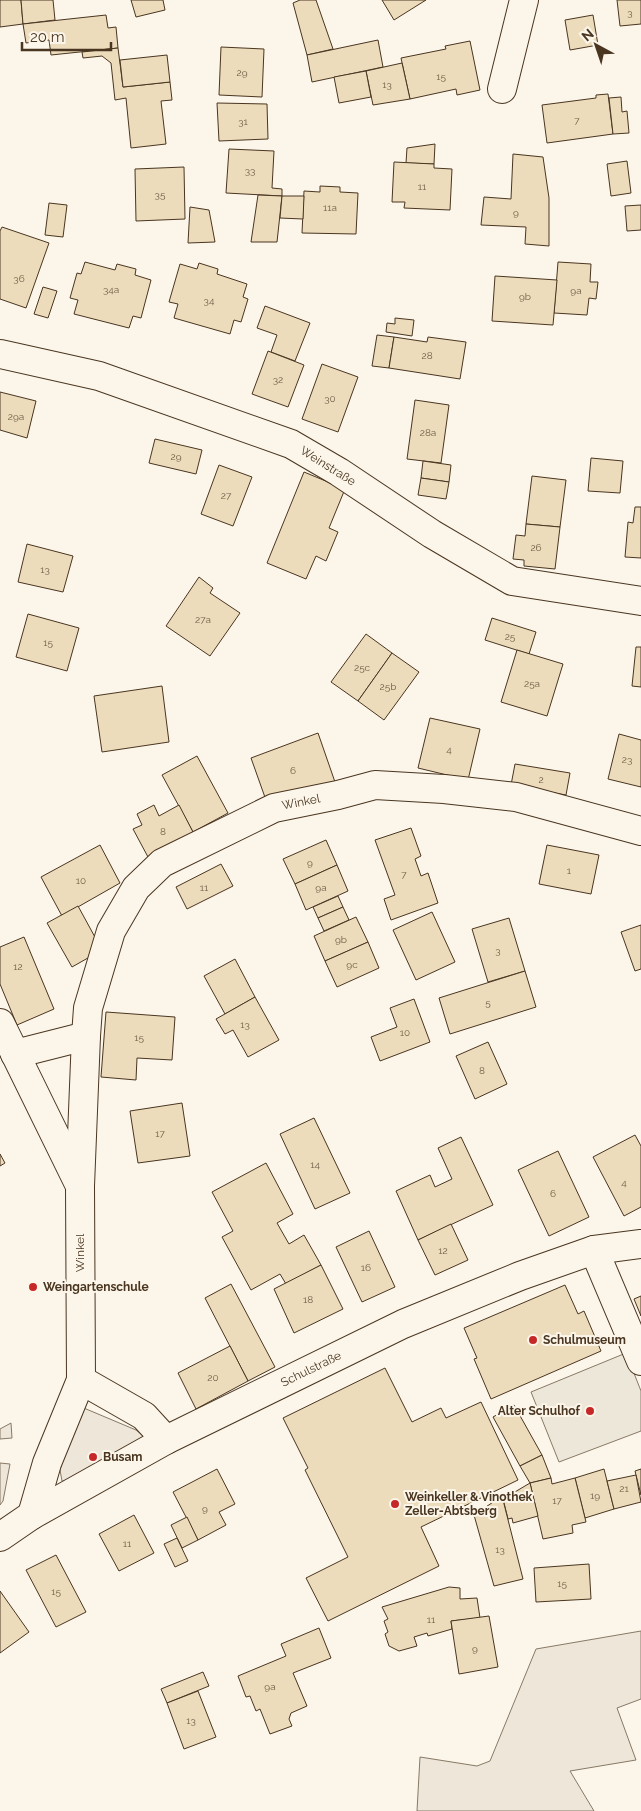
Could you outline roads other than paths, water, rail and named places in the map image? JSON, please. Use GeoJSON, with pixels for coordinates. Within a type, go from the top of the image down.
{"type":"FeatureCollection","features":[{"type":"Feature","properties":{"kind":"street"},"geometry":{"type":"LineString","coordinates":[[502,89],[524,0]]}},
{"type":"Feature","properties":{"kind":"street","name":"Weinstraße"},"geometry":{"type":"LineString","coordinates":[[0,354],[99,376],[291,444],[339,472],[432,534],[512,582],[641,601]]}},
{"type":"Feature","properties":{"kind":"street","name":"Winkel"},"geometry":{"type":"LineString","coordinates":[[32,1515],[47,1463],[81,1380],[80,1186],[88,1008],[111,931],[136,888],[162,863],[274,808],[338,795],[375,785],[516,797],[641,831]]}},
{"type":"Feature","properties":{"kind":"street","name":"Winkel"},"geometry":{"type":"LineString","coordinates":[[0,1023],[80,1186]]}},
{"type":"Feature","properties":{"kind":"street"},"geometry":{"type":"LineString","coordinates":[[15,1054],[86,1036]]}},
{"type":"Feature","properties":{"kind":"street","name":"Schulstraße"},"geometry":{"type":"LineString","coordinates":[[0,1537],[32,1515],[166,1440],[403,1324],[520,1276],[594,1250],[641,1244]]}},
{"type":"Feature","properties":{"kind":"street"},"geometry":{"type":"LineString","coordinates":[[594,1250],[641,1361]]}},
{"type":"Feature","properties":{"kind":"street"},"geometry":{"type":"LineString","coordinates":[[81,1380],[144,1416],[166,1440]]}},
{"type":"Feature","properties":{"kind":"place","name":"Weingartenschule"},"geometry":{"type":"Point","coordinates":[33,1287]}},
{"type":"Feature","properties":{"kind":"place","name":"Schulmuseum"},"geometry":{"type":"Point","coordinates":[533,1340]}},
{"type":"Feature","properties":{"kind":"place","name":"Alter Schulhof"},"geometry":{"type":"Point","coordinates":[590,1411]}},
{"type":"Feature","properties":{"kind":"place","name":"Busam"},"geometry":{"type":"Point","coordinates":[93,1457]}},
{"type":"Feature","properties":{"kind":"place","name":"Weinkeller & Vinothek Zeller-Abtsberg"},"geometry":{"type":"Point","coordinates":[395,1504]}}]}
